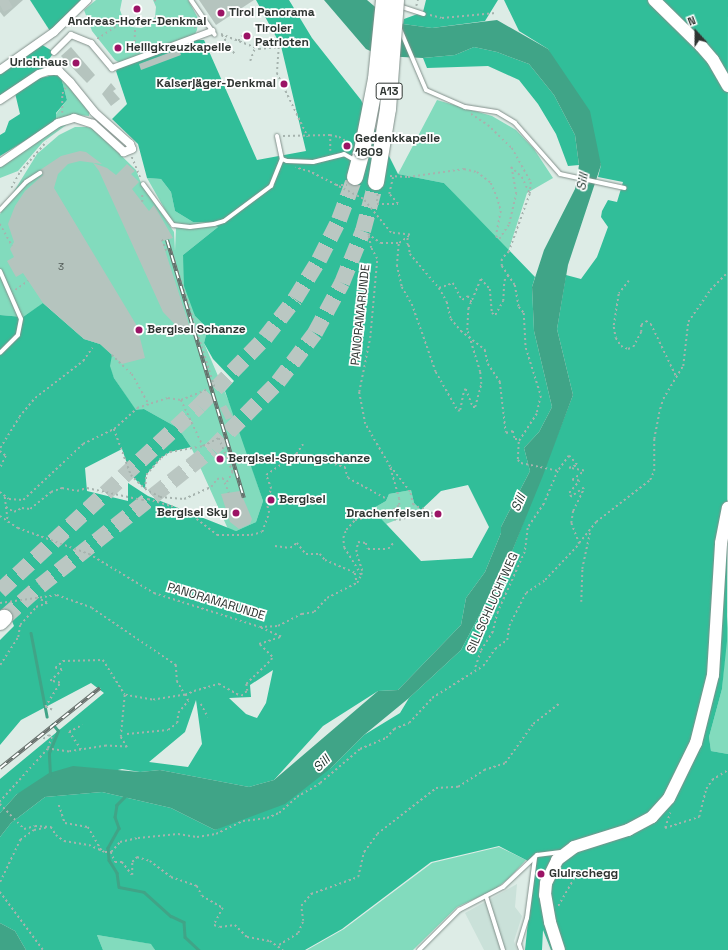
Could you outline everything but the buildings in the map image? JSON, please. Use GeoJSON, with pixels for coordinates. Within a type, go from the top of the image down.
{"type":"FeatureCollection","features":[{"type":"Feature","properties":{"kind":"highway","name":"A13"},"geometry":{"type":"LineString","coordinates":[[359,164],[376,79],[388,0]]}},
{"type":"Feature","properties":{"kind":"highway","name":"A13"},"geometry":{"type":"LineString","coordinates":[[376,182],[388,109],[388,0]]}},
{"type":"Feature","properties":{"kind":"main road"},"geometry":{"type":"LineString","coordinates":[[654,0],[709,56],[728,86]]}},
{"type":"Feature","properties":{"kind":"main road"},"geometry":{"type":"LineString","coordinates":[[559,950],[550,922],[545,895],[546,883],[551,870],[563,852],[585,842],[628,830],[643,823],[669,798],[696,743],[713,675],[721,543],[728,508]]}},
{"type":"Feature","properties":{"kind":"street"},"geometry":{"type":"LineString","coordinates":[[0,70],[54,32],[87,0]]}},
{"type":"Feature","properties":{"kind":"street"},"geometry":{"type":"LineString","coordinates":[[54,52],[71,35],[91,43],[112,68],[212,32]]}},
{"type":"Feature","properties":{"kind":"street"},"geometry":{"type":"LineString","coordinates":[[0,100],[39,74],[48,71],[59,71],[70,82],[94,112],[132,147],[130,152],[123,152],[94,124],[77,118],[63,121],[0,163]]}},
{"type":"Feature","properties":{"kind":"lane"},"geometry":{"type":"LineString","coordinates":[[191,0],[212,32]]}},
{"type":"Feature","properties":{"kind":"lane"},"geometry":{"type":"LineString","coordinates":[[388,0],[424,14]]}},
{"type":"Feature","properties":{"kind":"lane"},"geometry":{"type":"LineString","coordinates":[[388,0],[415,68],[426,90],[465,107],[497,112],[515,123],[534,143],[554,171],[624,188]]}},
{"type":"Feature","properties":{"kind":"lane"},"geometry":{"type":"LineString","coordinates":[[143,184],[174,225],[190,227],[224,221],[270,186],[282,159],[277,136]]}},
{"type":"Feature","properties":{"kind":"lane"},"geometry":{"type":"LineString","coordinates":[[282,159],[287,161],[313,162],[344,154],[359,164]]}},
{"type":"Feature","properties":{"kind":"lane"},"geometry":{"type":"LineString","coordinates":[[0,210],[9,200],[40,173]]}},
{"type":"Feature","properties":{"kind":"lane"},"geometry":{"type":"LineString","coordinates":[[0,271],[17,306],[20,326],[15,339],[0,353]]}},
{"type":"Feature","properties":{"kind":"lane"},"geometry":{"type":"LineString","coordinates":[[419,950],[459,910],[503,887],[535,857],[547,852],[563,852]]}},
{"type":"Feature","properties":{"kind":"lane"},"geometry":{"type":"LineString","coordinates":[[521,950],[519,944],[527,918],[535,857]]}},
{"type":"Feature","properties":{"kind":"lane"},"geometry":{"type":"LineString","coordinates":[[486,896],[503,950]]}},
{"type":"Feature","properties":{"kind":"path"},"geometry":{"type":"LineString","coordinates":[[424,14],[442,18],[496,13]]}},
{"type":"Feature","properties":{"kind":"path"},"geometry":{"type":"LineString","coordinates":[[155,17],[212,32]]}},
{"type":"Feature","properties":{"kind":"path"},"geometry":{"type":"LineString","coordinates":[[91,43],[124,21]]}},
{"type":"Feature","properties":{"kind":"path"},"geometry":{"type":"LineString","coordinates":[[134,60],[135,28]]}},
{"type":"Feature","properties":{"kind":"path"},"geometry":{"type":"LineString","coordinates":[[238,41],[244,33],[253,37]]}},
{"type":"Feature","properties":{"kind":"path"},"geometry":{"type":"LineString","coordinates":[[235,54],[221,34],[255,47],[279,47],[277,73],[308,137],[277,136]]}},
{"type":"Feature","properties":{"kind":"path"},"geometry":{"type":"LineString","coordinates":[[250,61],[255,47]]}},
{"type":"Feature","properties":{"kind":"path"},"geometry":{"type":"LineString","coordinates":[[63,121],[61,106],[64,84]]}},
{"type":"Feature","properties":{"kind":"path"},"geometry":{"type":"LineString","coordinates":[[465,107],[499,133],[512,148],[528,172],[531,182],[530,194],[509,252],[502,259],[502,266],[515,285],[519,307],[524,314],[523,330],[533,364],[533,373],[541,396],[538,414],[528,431],[520,439],[518,448],[521,463],[558,471]]}},
{"type":"Feature","properties":{"kind":"path"},"geometry":{"type":"LineString","coordinates":[[325,159],[331,150],[330,135]]}},
{"type":"Feature","properties":{"kind":"path"},"geometry":{"type":"LineString","coordinates":[[9,200],[12,184],[20,172],[48,140]]}},
{"type":"Feature","properties":{"kind":"path"},"geometry":{"type":"LineString","coordinates":[[130,152],[143,184],[142,202]]}},
{"type":"Feature","properties":{"kind":"path"},"geometry":{"type":"LineString","coordinates":[[287,161],[291,167],[310,172],[363,199],[392,233],[410,235],[406,244],[409,245],[410,254],[439,288],[447,302],[451,319],[470,340],[476,341],[485,350],[488,364],[500,382],[506,433],[513,431],[516,439],[520,439]]}},
{"type":"Feature","properties":{"kind":"path"},"geometry":{"type":"LineString","coordinates":[[393,177],[464,169],[477,172],[491,183],[497,197],[501,217],[498,239],[501,238],[509,224],[516,194],[511,167],[522,177],[530,194]]}},
{"type":"Feature","properties":{"kind":"path"},"geometry":{"type":"LineString","coordinates":[[0,224],[12,246]]}},
{"type":"Feature","properties":{"kind":"path","name":"PANORAMARUNDE"},"geometry":{"type":"LineString","coordinates":[[361,575],[347,556],[343,538],[355,520],[378,517],[399,505],[398,489],[390,467],[365,424],[359,392],[370,338],[377,259],[371,248],[368,234],[381,243],[399,243]]}},
{"type":"Feature","properties":{"kind":"path"},"geometry":{"type":"LineString","coordinates":[[0,492],[15,501],[23,500],[83,444],[114,429],[137,408],[148,403],[168,398],[181,400],[214,387],[171,251],[166,251],[161,238]]}},
{"type":"Feature","properties":{"kind":"path"},"geometry":{"type":"LineString","coordinates":[[408,238],[399,243],[397,266],[402,287],[412,304],[436,372],[458,411],[460,410],[464,390],[466,390],[473,407],[475,407],[481,384],[480,372],[470,340],[466,318],[481,279],[490,289],[492,312],[495,315],[503,301],[504,281],[508,274]]}},
{"type":"Feature","properties":{"kind":"path"},"geometry":{"type":"LineString","coordinates":[[475,670],[483,666],[495,649],[507,640],[509,626],[526,593],[545,580],[590,530],[617,504],[650,480],[654,471],[654,439],[660,409],[676,376],[683,366],[688,322],[710,290],[728,272]]}},
{"type":"Feature","properties":{"kind":"path"},"geometry":{"type":"LineString","coordinates":[[10,293],[28,281]]}},
{"type":"Feature","properties":{"kind":"path"},"geometry":{"type":"LineString","coordinates":[[629,281],[619,294],[614,327],[616,338],[621,346],[628,349],[633,347],[641,332],[641,325],[646,321],[651,324],[676,376]]}},
{"type":"Feature","properties":{"kind":"path"},"geometry":{"type":"LineString","coordinates":[[439,288],[453,283],[462,300],[468,296],[472,303]]}},
{"type":"Feature","properties":{"kind":"path"},"geometry":{"type":"LineString","coordinates":[[0,469],[6,456],[0,449],[19,417],[35,398],[83,361],[92,348]]}},
{"type":"Feature","properties":{"kind":"path"},"geometry":{"type":"LineString","coordinates":[[112,355],[132,374],[148,403]]}},
{"type":"Feature","properties":{"kind":"path"},"geometry":{"type":"LineString","coordinates":[[181,400],[203,446]]}},
{"type":"Feature","properties":{"kind":"path"},"geometry":{"type":"LineString","coordinates":[[114,429],[131,475],[146,488],[160,497],[184,499],[211,487],[217,479],[223,478],[227,483],[229,493]]}},
{"type":"Feature","properties":{"kind":"path"},"geometry":{"type":"LineString","coordinates":[[146,488],[146,476],[161,458],[170,452],[203,446],[219,438],[233,472],[227,483]]}},
{"type":"Feature","properties":{"kind":"path"},"geometry":{"type":"LineString","coordinates":[[6,507],[14,512],[22,508],[30,509],[51,492],[62,488],[77,491],[87,488],[142,500],[148,499],[171,506],[193,516],[217,535],[251,535],[262,532],[269,514],[266,502],[271,489],[266,475],[296,454],[303,444]]}},
{"type":"Feature","properties":{"kind":"path"},"geometry":{"type":"LineString","coordinates":[[296,454],[345,467],[348,478],[385,498]]}},
{"type":"Feature","properties":{"kind":"path","name":"SILLSCHLUCHTWEG"},"geometry":{"type":"LineString","coordinates":[[112,852],[120,842],[138,838],[216,834],[243,822],[267,818],[278,813],[297,797],[320,784],[360,749],[386,738],[394,729],[409,723],[432,698],[475,670],[481,651],[493,632],[498,612],[526,552],[528,528],[544,504],[558,471],[569,456],[577,465],[569,468],[584,471],[572,480],[579,481],[569,493],[571,497],[584,488],[573,511],[571,523],[579,544]]}},
{"type":"Feature","properties":{"kind":"path"},"geometry":{"type":"LineString","coordinates":[[378,517],[399,520],[411,516],[437,516],[413,505],[410,492],[390,467]]}},
{"type":"Feature","properties":{"kind":"path"},"geometry":{"type":"LineString","coordinates":[[5,496],[8,523]]}},
{"type":"Feature","properties":{"kind":"path","name":"PANORAMARUNDE"},"geometry":{"type":"LineString","coordinates":[[0,516],[8,523],[89,554],[154,593],[260,627],[283,625],[295,617],[314,612],[327,598],[357,583]]}},
{"type":"Feature","properties":{"kind":"path"},"geometry":{"type":"LineString","coordinates":[[581,602],[582,570],[590,530]]}},
{"type":"Feature","properties":{"kind":"path"},"geometry":{"type":"LineString","coordinates":[[357,583],[362,571],[356,552],[358,542],[366,542],[368,549],[388,549],[394,543]]}},
{"type":"Feature","properties":{"kind":"path"},"geometry":{"type":"LineString","coordinates":[[275,546],[290,548],[297,544],[306,554],[320,554],[325,560],[355,573],[357,583]]}},
{"type":"Feature","properties":{"kind":"path"},"geometry":{"type":"LineString","coordinates":[[1,614],[37,598],[57,595],[92,608],[176,665],[177,681],[188,701],[178,713],[177,723],[168,730],[127,734]]}},
{"type":"Feature","properties":{"kind":"path"},"geometry":{"type":"LineString","coordinates":[[0,665],[18,637],[20,625],[36,608],[47,603],[37,598]]}},
{"type":"Feature","properties":{"kind":"path"},"geometry":{"type":"LineString","coordinates":[[124,695],[152,700],[185,695],[219,684],[241,696],[247,691],[246,684],[271,660],[272,657],[259,644],[281,637],[260,627]]}},
{"type":"Feature","properties":{"kind":"path"},"geometry":{"type":"LineString","coordinates":[[43,708],[60,683],[50,681],[62,670],[54,668],[63,661],[103,660],[124,695],[122,737],[127,747],[106,746],[69,752],[50,750]]}},
{"type":"Feature","properties":{"kind":"path"},"geometry":{"type":"LineString","coordinates":[[201,704],[208,717]]}},
{"type":"Feature","properties":{"kind":"path"},"geometry":{"type":"LineString","coordinates":[[279,945],[298,933],[303,921],[301,906],[311,894],[358,876],[364,852],[377,834],[436,788],[458,787],[484,770],[505,763],[533,724],[559,704]]}},
{"type":"Feature","properties":{"kind":"path"},"geometry":{"type":"LineString","coordinates":[[45,707],[52,710]]}},
{"type":"Feature","properties":{"kind":"path"},"geometry":{"type":"LineString","coordinates":[[81,750],[69,732],[82,724]]}},
{"type":"Feature","properties":{"kind":"path"},"geometry":{"type":"LineString","coordinates":[[43,739],[49,735],[52,737],[50,750],[0,803],[24,829],[35,826],[51,827],[64,841],[105,852],[112,852],[115,862],[122,862],[132,875],[132,862],[137,857],[150,861],[171,877],[198,886],[202,896],[223,908],[214,925],[220,927],[235,925],[247,937],[279,945],[283,950]]}},
{"type":"Feature","properties":{"kind":"path"},"geometry":{"type":"LineString","coordinates":[[665,828],[699,817],[706,789],[712,780],[728,770]]}},
{"type":"Feature","properties":{"kind":"path"},"geometry":{"type":"LineString","coordinates":[[59,805],[65,823],[88,827],[102,851]]}},
{"type":"Feature","properties":{"kind":"path"},"geometry":{"type":"LineString","coordinates":[[0,882],[20,840],[34,830],[51,827]]}},
{"type":"Feature","properties":{"kind":"path"},"geometry":{"type":"LineString","coordinates":[[550,922],[571,880],[580,874],[595,878]]}},
{"type":"Feature","properties":{"kind":"path"},"geometry":{"type":"LineString","coordinates":[[0,892],[43,950]]}},
{"type":"Feature","properties":{"kind":"shaded area"},"geometry":{"type":"Polygon","coordinates":[[[30,0],[81,0],[50,31],[30,0]]]}},
{"type":"Feature","properties":{"kind":"shaded area"},"geometry":{"type":"Polygon","coordinates":[[[96,0],[122,0],[120,10],[124,21],[132,27],[141,28],[147,26],[155,17],[156,7],[153,0],[188,0],[198,18],[197,30],[192,40],[122,64],[115,60],[92,31],[84,10],[96,0]]]}},
{"type":"Feature","properties":{"kind":"shaded area"},"geometry":{"type":"Polygon","coordinates":[[[256,0],[289,0],[312,38],[361,100],[398,174],[444,183],[535,277],[532,287],[534,331],[552,407],[539,432],[524,448],[530,471],[501,527],[501,533],[485,572],[466,598],[461,625],[398,690],[378,691],[323,726],[274,780],[249,787],[160,770],[140,772],[122,769],[17,794],[0,813],[0,779],[104,693],[91,683],[21,720],[0,745],[0,640],[14,626],[12,621],[0,614],[0,315],[23,317],[43,303],[84,339],[100,344],[112,355],[110,366],[114,378],[136,410],[144,409],[178,428],[191,447],[170,452],[161,458],[146,475],[145,489],[131,475],[122,449],[85,468],[87,491],[128,501],[128,483],[148,496],[236,531],[256,522],[263,501],[225,391],[234,381],[213,359],[204,343],[206,335],[203,324],[195,316],[184,286],[183,255],[218,227],[206,222],[193,222],[175,211],[171,192],[161,179],[147,178],[138,144],[112,119],[127,104],[116,71],[122,64],[192,40],[204,40],[257,160],[306,151],[281,46],[256,0]],[[468,485],[441,491],[421,510],[414,503],[411,490],[389,494],[386,501],[372,509],[421,561],[472,558],[489,527],[468,485]],[[273,670],[250,685],[251,697],[229,698],[246,714],[257,718],[266,703],[273,670]],[[196,700],[185,732],[149,762],[188,767],[202,744],[196,700]]]}},
{"type":"Feature","properties":{"kind":"shaded area"},"geometry":{"type":"Polygon","coordinates":[[[426,0],[498,0],[485,21],[432,28],[403,24],[404,19],[423,12],[426,0]]]}},
{"type":"Feature","properties":{"kind":"shaded area"},"geometry":{"type":"Polygon","coordinates":[[[504,0],[728,0],[727,641],[722,689],[709,737],[711,751],[728,754],[728,950],[551,950],[543,930],[542,950],[525,950],[534,864],[499,846],[431,862],[342,929],[305,950],[155,950],[151,944],[97,935],[103,950],[26,950],[15,931],[0,923],[0,837],[11,823],[45,797],[102,792],[171,808],[215,830],[331,768],[364,735],[400,713],[409,698],[461,650],[509,559],[573,395],[557,329],[566,275],[581,279],[597,257],[608,227],[601,217],[602,211],[608,200],[617,202],[623,182],[598,177],[601,165],[548,49],[519,31],[504,0]]]}},
{"type":"Feature","properties":{"kind":"shaded area"},"geometry":{"type":"Polygon","coordinates":[[[39,43],[54,52],[39,74],[0,100],[0,70],[39,43]]]}},
{"type":"Feature","properties":{"kind":"shaded area"},"geometry":{"type":"Polygon","coordinates":[[[474,47],[497,52],[529,64],[554,95],[575,135],[579,165],[568,166],[556,134],[538,104],[519,80],[488,66],[427,68],[423,58],[455,55],[474,47]]]}},
{"type":"Feature","properties":{"kind":"shaded area"},"geometry":{"type":"Polygon","coordinates":[[[54,75],[61,77],[67,100],[56,113],[56,122],[0,156],[0,135],[5,132],[9,121],[20,114],[15,93],[40,78],[54,75]]]}},
{"type":"Feature","properties":{"kind":"shaded area"},"geometry":{"type":"Polygon","coordinates":[[[61,77],[89,112],[89,116],[77,115],[56,122],[56,114],[67,100],[61,77]]]}},
{"type":"Feature","properties":{"kind":"shaded area"},"geometry":{"type":"Polygon","coordinates":[[[437,100],[492,116],[516,130],[534,149],[553,178],[527,193],[508,252],[444,183],[398,174],[437,100]]]}},
{"type":"Feature","properties":{"kind":"shaded area"},"geometry":{"type":"Polygon","coordinates":[[[69,123],[43,142],[18,171],[0,178],[0,163],[50,128],[69,123]]]}},
{"type":"Feature","properties":{"kind":"shaded area","name":"Bergisel Schanze"},"geometry":{"type":"Polygon","coordinates":[[[75,127],[87,127],[95,130],[136,170],[141,183],[174,232],[175,251],[176,229],[147,178],[161,179],[171,192],[175,211],[193,222],[206,222],[218,227],[183,255],[195,316],[203,324],[206,335],[204,343],[235,416],[263,501],[256,522],[236,531],[228,529],[191,447],[178,428],[144,409],[136,411],[114,378],[100,344],[84,339],[44,303],[23,317],[0,315],[0,214],[37,154],[59,135],[75,127]]]}},
{"type":"Feature","properties":{"kind":"shaded area"},"geometry":{"type":"Polygon","coordinates":[[[411,490],[414,503],[421,510],[386,524],[372,509],[386,501],[389,494],[411,490]]]}},
{"type":"Feature","properties":{"kind":"shaded area"},"geometry":{"type":"Polygon","coordinates":[[[728,616],[728,754],[711,751],[709,737],[722,689],[728,616]]]}},
{"type":"Feature","properties":{"kind":"shaded area"},"geometry":{"type":"Polygon","coordinates":[[[499,847],[526,860],[508,879],[494,890],[457,907],[413,950],[307,950],[344,929],[432,863],[499,847]]]}},
{"type":"Feature","properties":{"kind":"shaded area"},"geometry":{"type":"Polygon","coordinates":[[[517,884],[515,907],[522,916],[514,941],[517,950],[484,950],[465,913],[517,884]]]}},
{"type":"Feature","properties":{"kind":"shaded area"},"geometry":{"type":"Polygon","coordinates":[[[97,935],[152,944],[155,950],[103,950],[97,935]]]}},
{"type":"Feature","properties":{"kind":"water","name":"Sill"},"geometry":{"type":"Polygon","coordinates":[[[324,0],[367,0],[387,17],[403,24],[432,28],[497,20],[548,49],[590,111],[601,165],[568,265],[557,329],[573,395],[542,478],[509,559],[461,650],[409,698],[364,735],[331,768],[285,804],[215,830],[171,808],[102,792],[45,797],[11,823],[0,837],[0,813],[17,794],[49,773],[73,766],[140,772],[160,770],[249,787],[274,780],[378,691],[398,690],[461,625],[466,598],[485,572],[501,533],[501,527],[530,471],[524,448],[539,432],[552,407],[534,331],[532,287],[544,250],[575,189],[579,165],[575,135],[554,95],[529,64],[497,52],[474,47],[455,55],[423,58],[381,56],[366,49],[324,0]]]}},
{"type":"Feature","properties":{"kind":"water"},"geometry":{"type":"Polygon","coordinates":[[[0,923],[15,931],[26,950],[0,950],[0,923]]]}},
{"type":"Feature","properties":{"kind":"waterway"},"geometry":{"type":"LineString","coordinates":[[31,633],[47,716]]}},
{"type":"Feature","properties":{"kind":"waterway"},"geometry":{"type":"LineString","coordinates":[[50,775],[49,753],[58,731],[53,725]]}},
{"type":"Feature","properties":{"kind":"waterway"},"geometry":{"type":"LineString","coordinates":[[126,796],[117,805],[115,817],[119,828],[108,848],[109,860],[117,873],[119,887],[144,892],[171,916],[184,922],[185,937],[199,950]]}},
{"type":"Feature","properties":{"kind":"tunnel"},"geometry":{"type":"LineString","coordinates":[[0,5],[9,0]]}},
{"type":"Feature","properties":{"kind":"tunnel"},"geometry":{"type":"LineString","coordinates":[[0,591],[199,406],[265,338],[295,299],[319,260],[339,220],[355,177]]}},
{"type":"Feature","properties":{"kind":"tunnel"},"geometry":{"type":"LineString","coordinates":[[4,618],[40,586],[212,449],[278,382],[315,333],[342,283],[363,231],[376,182]]}},
{"type":"Feature","properties":{"kind":"railway"},"geometry":{"type":"LineString","coordinates":[[167,240],[244,498]]}},
{"type":"Feature","properties":{"kind":"railway"},"geometry":{"type":"LineString","coordinates":[[0,768],[100,688]]}},
{"type":"Feature","properties":{"kind":"place","name":"Andreas-Hofer-Denkmal"},"geometry":{"type":"Point","coordinates":[137,9]}},
{"type":"Feature","properties":{"kind":"place","name":"Tirol Panorama"},"geometry":{"type":"Point","coordinates":[221,13]}},
{"type":"Feature","properties":{"kind":"place","name":"Tiroler Patrioten"},"geometry":{"type":"Point","coordinates":[247,36]}},
{"type":"Feature","properties":{"kind":"place","name":"Heiligkreuzkapelle"},"geometry":{"type":"Point","coordinates":[118,48]}},
{"type":"Feature","properties":{"kind":"place","name":"Urichhaus"},"geometry":{"type":"Point","coordinates":[76,63]}},
{"type":"Feature","properties":{"kind":"place","name":"Kaiserjäger-Denkmal"},"geometry":{"type":"Point","coordinates":[284,84]}},
{"type":"Feature","properties":{"kind":"place","name":"Gedenkkapelle 1809"},"geometry":{"type":"Point","coordinates":[347,146]}},
{"type":"Feature","properties":{"kind":"place","name":"Bergisel Schanze"},"geometry":{"type":"Point","coordinates":[139,330]}},
{"type":"Feature","properties":{"kind":"place","name":"Bergisel-Sprungschanze"},"geometry":{"type":"Point","coordinates":[220,459]}},
{"type":"Feature","properties":{"kind":"place","name":"Bergisel"},"geometry":{"type":"Point","coordinates":[271,500]}},
{"type":"Feature","properties":{"kind":"place","name":"Bergisel Sky"},"geometry":{"type":"Point","coordinates":[236,513]}},
{"type":"Feature","properties":{"kind":"place","name":"Drachenfelsen"},"geometry":{"type":"Point","coordinates":[438,514]}},
{"type":"Feature","properties":{"kind":"place","name":"Gluirschegg"},"geometry":{"type":"Point","coordinates":[541,874]}}]}
